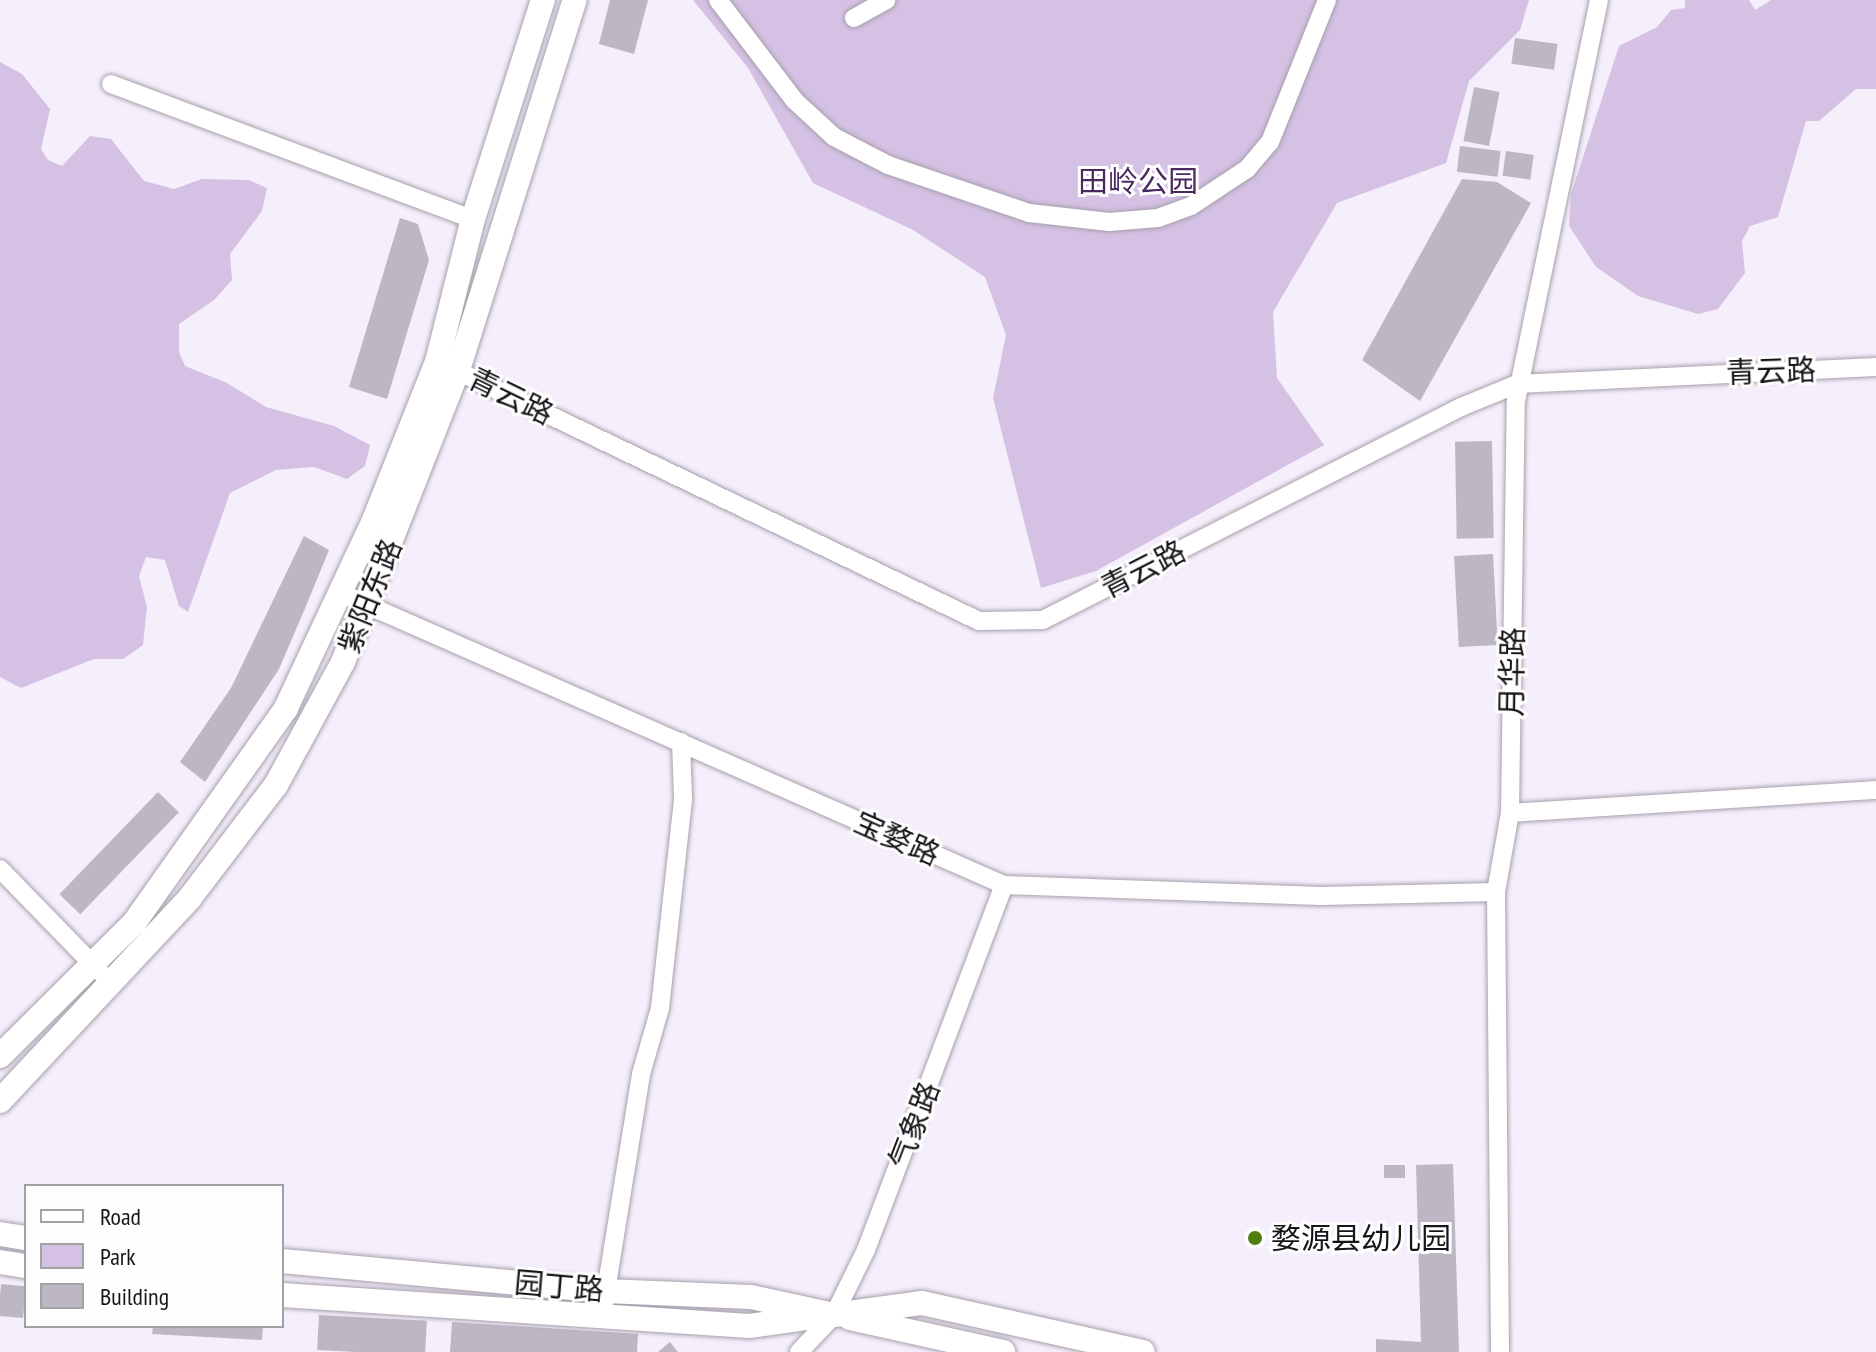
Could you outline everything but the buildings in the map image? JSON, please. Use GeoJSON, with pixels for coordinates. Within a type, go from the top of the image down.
{"type":"FeatureCollection","features":[{"type":"Feature","properties":{"kind":"main road","name":"紫阳东路"},"geometry":{"type":"LineString","coordinates":[[0,1056],[134,923],[286,708],[447,366],[473,219],[543,0]]}},
{"type":"Feature","properties":{"kind":"main road","name":"紫阳东路"},"geometry":{"type":"LineString","coordinates":[[0,1101],[189,899],[276,785],[343,662],[367,604],[575,0]]}},
{"type":"Feature","properties":{"kind":"main road"},"geometry":{"type":"LineString","coordinates":[[0,1234],[24,1238]]}},
{"type":"Feature","properties":{"kind":"main road","name":"园丁路"},"geometry":{"type":"LineString","coordinates":[[284,1261],[604,1302],[749,1326],[922,1303],[1143,1352]]}},
{"type":"Feature","properties":{"kind":"main road"},"geometry":{"type":"LineString","coordinates":[[0,1262],[24,1266]]}},
{"type":"Feature","properties":{"kind":"main road","name":"园丁路"},"geometry":{"type":"LineString","coordinates":[[284,1295],[604,1302]]}},
{"type":"Feature","properties":{"kind":"main road","name":"园丁路"},"geometry":{"type":"LineString","coordinates":[[834,1315],[1003,1352]]}},
{"type":"Feature","properties":{"kind":"street"},"geometry":{"type":"LineString","coordinates":[[718,0],[795,101],[834,137],[888,165],[1029,213],[1109,222],[1158,218],[1191,206],[1247,169],[1270,142],[1327,0]]}},
{"type":"Feature","properties":{"kind":"street"},"geometry":{"type":"LineString","coordinates":[[854,18],[886,0]]}},
{"type":"Feature","properties":{"kind":"street","name":"月华路"},"geometry":{"type":"LineString","coordinates":[[1500,1352],[1496,892],[1510,813],[1517,384],[1599,0]]}},
{"type":"Feature","properties":{"kind":"street"},"geometry":{"type":"LineString","coordinates":[[111,84],[473,219]]}},
{"type":"Feature","properties":{"kind":"street","name":"青云路"},"geometry":{"type":"LineString","coordinates":[[447,366],[979,621],[1043,620],[1461,407],[1517,384],[1876,367]]}},
{"type":"Feature","properties":{"kind":"street","name":"宝婺路"},"geometry":{"type":"LineString","coordinates":[[340,593],[1004,885],[1321,896],[1496,892]]}},
{"type":"Feature","properties":{"kind":"street"},"geometry":{"type":"LineString","coordinates":[[604,1302],[641,1074],[660,1008],[683,798],[681,742]]}},
{"type":"Feature","properties":{"kind":"street"},"geometry":{"type":"LineString","coordinates":[[1510,813],[1876,790]]}},
{"type":"Feature","properties":{"kind":"street"},"geometry":{"type":"LineString","coordinates":[[0,869],[110,984]]}},
{"type":"Feature","properties":{"kind":"street","name":"气象路"},"geometry":{"type":"LineString","coordinates":[[799,1352],[834,1315],[866,1250],[1004,885]]}},
{"type":"Feature","properties":{"kind":"green space","name":"田岭公园"},"geometry":{"type":"Polygon","coordinates":[[[693,0],[1529,0],[1520,30],[1469,81],[1446,163],[1337,203],[1273,312],[1277,378],[1324,445],[1096,571],[1041,588],[993,398],[1006,335],[985,277],[913,230],[813,183],[748,68],[693,0]]]}},
{"type":"Feature","properties":{"kind":"green space"},"geometry":{"type":"Polygon","coordinates":[[[1685,0],[1749,0],[1755,10],[1771,0],[1876,0],[1876,89],[1856,89],[1819,121],[1806,121],[1778,217],[1750,226],[1742,241],[1745,273],[1718,309],[1698,314],[1638,296],[1596,267],[1569,226],[1571,194],[1619,46],[1657,27],[1671,10],[1685,8],[1685,0]]]}},
{"type":"Feature","properties":{"kind":"green space"},"geometry":{"type":"Polygon","coordinates":[[[0,62],[22,74],[50,109],[41,149],[48,160],[62,166],[90,136],[111,139],[144,181],[174,189],[202,179],[249,180],[267,188],[262,211],[230,254],[232,280],[214,300],[179,324],[179,352],[185,366],[227,383],[266,407],[334,426],[370,445],[365,466],[347,479],[314,467],[276,470],[230,493],[188,612],[179,606],[165,560],[146,557],[139,576],[147,607],[143,645],[123,659],[94,659],[21,688],[0,677],[0,62]]]}},
{"type":"Feature","properties":{"kind":"place","name":"婺源县幼儿园"},"geometry":{"type":"Point","coordinates":[1255,1238]}}]}
